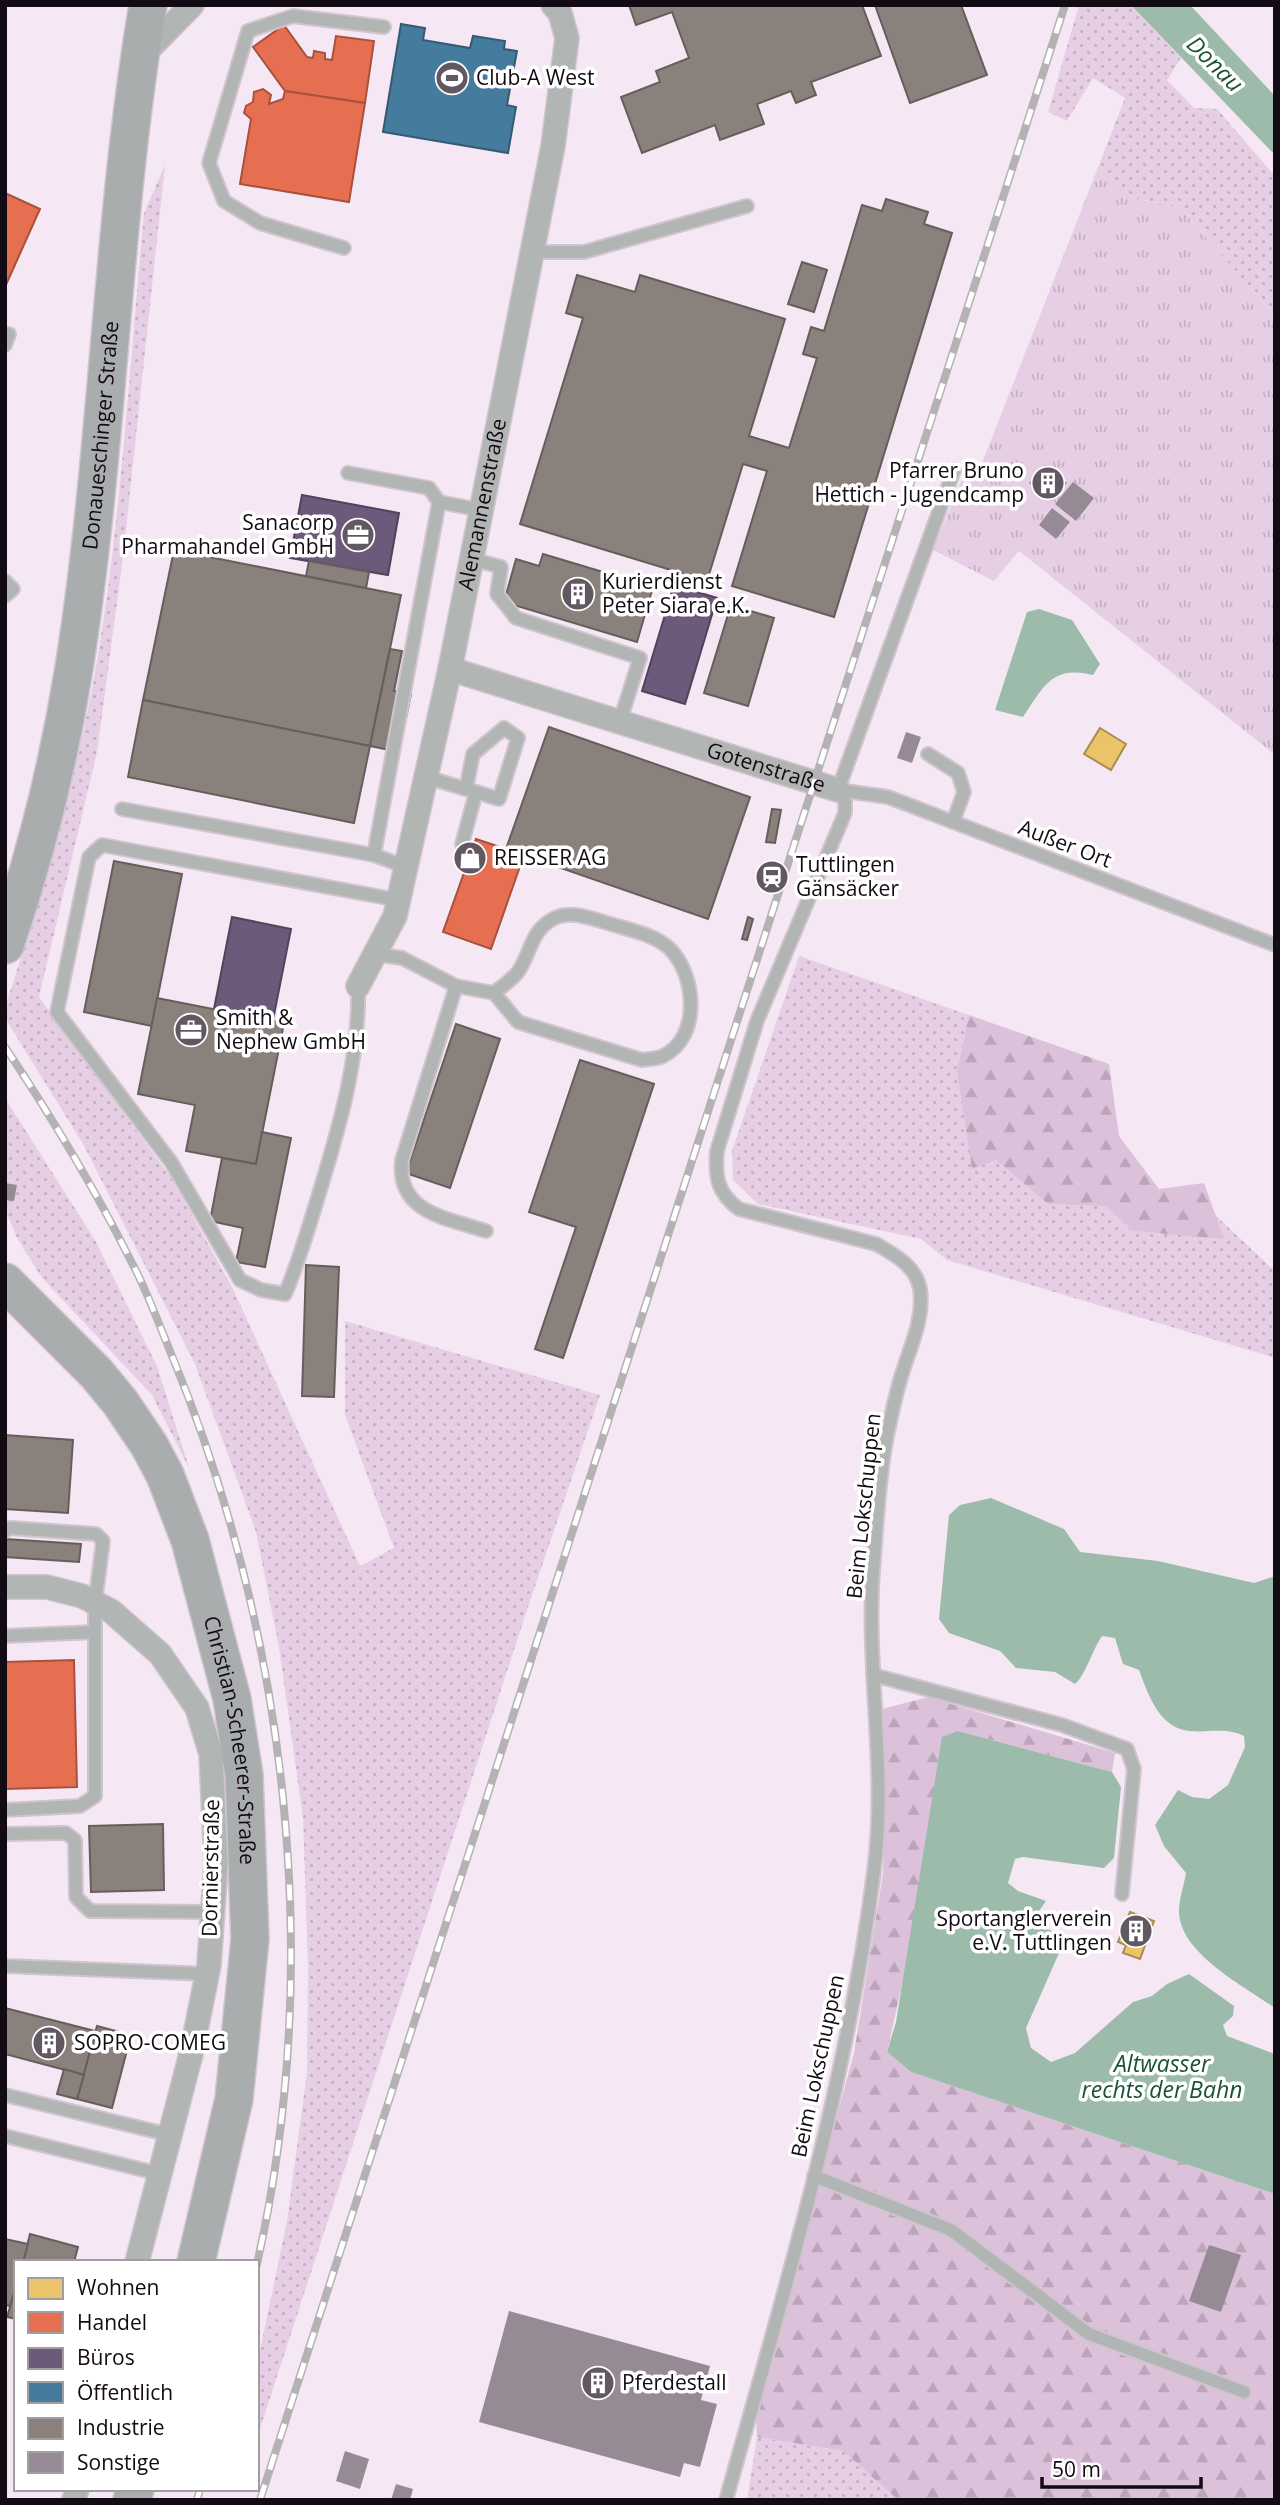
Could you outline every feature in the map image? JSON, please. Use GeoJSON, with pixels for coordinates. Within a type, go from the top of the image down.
{"type":"FeatureCollection","features":[{"type":"Feature","properties":{"kind":"main road","name":"Donaueschinger Straße"},"geometry":{"type":"LineString","coordinates":[[5,944],[46,809],[74,668],[93,512],[119,215],[148,5]]}},
{"type":"Feature","properties":{"kind":"main road","name":"Christian-Scheerer-Straße"},"geometry":{"type":"LineString","coordinates":[[5,1282],[96,1373],[149,1445],[165,1475],[190,1540],[232,1699],[244,1775],[250,1940],[234,2099],[196,2260]]}},
{"type":"Feature","properties":{"kind":"street"},"geometry":{"type":"LineString","coordinates":[[139,59],[192,5]]}},
{"type":"Feature","properties":{"kind":"street","name":"Alemannenstraße"},"geometry":{"type":"LineString","coordinates":[[358,986],[395,916],[450,669],[553,146],[567,38],[556,9]]}},
{"type":"Feature","properties":{"kind":"street","name":"Gotenstraße"},"geometry":{"type":"LineString","coordinates":[[450,669],[838,790]]}},
{"type":"Feature","properties":{"kind":"street","name":"Dornierstraße"},"geometry":{"type":"LineString","coordinates":[[5,1587],[47,1587],[82,1596],[111,1611],[160,1654],[197,1708],[211,1754],[216,1863],[208,1974],[138,2260]]}},
{"type":"Feature","properties":{"kind":"lane"},"geometry":{"type":"LineString","coordinates":[[344,248],[260,223],[224,201],[209,163],[248,32],[293,16],[384,27]]}},
{"type":"Feature","properties":{"kind":"lane"},"geometry":{"type":"LineString","coordinates":[[532,252],[584,252],[747,206]]}},
{"type":"Feature","properties":{"kind":"lane","name":"Gotenstraße"},"geometry":{"type":"LineString","coordinates":[[838,790],[954,470]]}},
{"type":"Feature","properties":{"kind":"lane"},"geometry":{"type":"LineString","coordinates":[[348,473],[429,488],[439,502],[481,510]]}},
{"type":"Feature","properties":{"kind":"lane"},"geometry":{"type":"LineString","coordinates":[[374,855],[439,502]]}},
{"type":"Feature","properties":{"kind":"lane"},"geometry":{"type":"LineString","coordinates":[[472,559],[501,568],[497,594],[516,618],[640,658],[620,721]]}},
{"type":"Feature","properties":{"kind":"lane"},"geometry":{"type":"LineString","coordinates":[[5,581],[13,589],[5,596]]}},
{"type":"Feature","properties":{"kind":"lane"},"geometry":{"type":"LineString","coordinates":[[426,777],[471,790],[499,799],[518,738],[504,728],[473,754],[471,790],[462,844]]}},
{"type":"Feature","properties":{"kind":"lane"},"geometry":{"type":"LineString","coordinates":[[928,754],[958,773],[964,792],[953,822]]}},
{"type":"Feature","properties":{"kind":"lane","name":"Außer Ort"},"geometry":{"type":"LineString","coordinates":[[838,790],[888,797],[1275,945]]}},
{"type":"Feature","properties":{"kind":"lane","name":"Beim Lokschuppen"},"geometry":{"type":"LineString","coordinates":[[726,2500],[814,2176],[856,1985],[875,1868],[879,1778],[873,1675],[873,1563],[885,1452],[898,1384],[921,1308],[920,1287],[907,1264],[876,1244],[739,1209],[725,1199],[716,1173],[717,1151],[757,1021],[845,813],[845,801],[838,790]]}},
{"type":"Feature","properties":{"kind":"lane"},"geometry":{"type":"LineString","coordinates":[[122,809],[374,855],[406,867]]}},
{"type":"Feature","properties":{"kind":"lane"},"geometry":{"type":"LineString","coordinates":[[358,986],[359,1026],[339,1131],[296,1269],[285,1294],[261,1290],[240,1280],[171,1162],[57,1012],[89,857],[102,845],[398,900]]}},
{"type":"Feature","properties":{"kind":"lane"},"geometry":{"type":"LineString","coordinates":[[375,954],[402,958],[456,986],[494,993],[518,1022],[642,1060],[662,1057],[677,1045],[688,1026],[691,1005],[688,983],[670,949],[657,939],[583,915],[560,915],[543,925],[533,937],[518,973],[494,993]]}},
{"type":"Feature","properties":{"kind":"lane"},"geometry":{"type":"LineString","coordinates":[[456,986],[402,1160],[400,1178],[408,1196],[421,1208],[486,1231]]}},
{"type":"Feature","properties":{"kind":"lane"},"geometry":{"type":"LineString","coordinates":[[5,1531],[10,1528],[96,1534],[103,1541],[95,1603],[95,1796],[80,1806],[5,1810]]}},
{"type":"Feature","properties":{"kind":"lane"},"geometry":{"type":"LineString","coordinates":[[5,1636],[95,1632]]}},
{"type":"Feature","properties":{"kind":"lane"},"geometry":{"type":"LineString","coordinates":[[873,1675],[1062,1725],[1127,1749],[1134,1769],[1122,1894]]}},
{"type":"Feature","properties":{"kind":"lane"},"geometry":{"type":"LineString","coordinates":[[5,1834],[66,1833],[75,1840],[76,1897],[90,1911],[213,1912]]}},
{"type":"Feature","properties":{"kind":"lane"},"geometry":{"type":"LineString","coordinates":[[5,1966],[208,1974]]}},
{"type":"Feature","properties":{"kind":"lane"},"geometry":{"type":"LineString","coordinates":[[5,2095],[170,2135]]}},
{"type":"Feature","properties":{"kind":"lane"},"geometry":{"type":"LineString","coordinates":[[5,2136],[160,2174]]}},
{"type":"Feature","properties":{"kind":"lane"},"geometry":{"type":"LineString","coordinates":[[814,2176],[951,2230],[1089,2334],[1244,2392]]}},
{"type":"Feature","properties":{"kind":"green space"},"geometry":{"type":"Polygon","coordinates":[[[1079,5],[1131,5],[1181,58],[1167,80],[1194,108],[1217,109],[1275,176],[1275,317],[1181,208],[1133,198],[1099,165],[1125,98],[1093,78],[1067,121],[1048,112],[1079,5]]]}},
{"type":"Feature","properties":{"kind":"green space"},"geometry":{"type":"Polygon","coordinates":[[[165,165],[123,557],[97,752],[39,997],[172,1179],[232,1287],[360,1566],[394,1548],[345,1415],[345,1321],[600,1395],[525,1616],[259,2432],[259,2355],[287,2221],[307,2072],[308,1968],[303,1818],[279,1647],[256,1532],[195,1364],[83,1144],[5,1018],[5,1008],[58,833],[80,745],[98,655],[125,434],[144,213],[165,165]]]}},
{"type":"Feature","properties":{"kind":"green space"},"geometry":{"type":"Polygon","coordinates":[[[1099,165],[1133,198],[1181,208],[1275,317],[1275,755],[1019,551],[994,581],[933,550],[966,469],[978,473],[1099,165]]]}},
{"type":"Feature","properties":{"kind":"green space"},"geometry":{"type":"Polygon","coordinates":[[[799,956],[969,1015],[957,1070],[996,1160],[1048,1204],[1105,1206],[1133,1231],[1223,1238],[1215,1215],[1275,1271],[1275,1358],[947,1260],[921,1239],[758,1204],[733,1180],[732,1151],[799,956]]]}},
{"type":"Feature","properties":{"kind":"green space"},"geometry":{"type":"Polygon","coordinates":[[[969,1015],[1109,1064],[1119,1136],[1159,1189],[1204,1183],[1224,1239],[1133,1231],[1105,1206],[1048,1204],[996,1160],[972,1169],[957,1070],[969,1015]]]}},
{"type":"Feature","properties":{"kind":"green space"},"geometry":{"type":"Polygon","coordinates":[[[5,1098],[95,1240],[157,1366],[189,1468],[152,1395],[42,1278],[17,1238],[5,1209],[5,1098]]]}},
{"type":"Feature","properties":{"kind":"green space"},"geometry":{"type":"Polygon","coordinates":[[[928,1697],[1115,1753],[1112,1772],[958,1731],[887,2052],[911,2072],[1275,2194],[1275,2500],[898,2500],[843,2451],[757,2437],[756,2416],[854,2053],[883,1874],[886,1777],[882,1709],[928,1697]]]}},
{"type":"Feature","properties":{"kind":"green space"},"geometry":{"type":"Polygon","coordinates":[[[757,2437],[843,2451],[898,2500],[747,2500],[757,2437]]]}},
{"type":"Feature","properties":{"kind":"water","name":"Donau"},"geometry":{"type":"Polygon","coordinates":[[[1131,5],[1190,5],[1275,96],[1275,155],[1131,5]]]}},
{"type":"Feature","properties":{"kind":"water"},"geometry":{"type":"Polygon","coordinates":[[[1039,609],[1072,620],[1100,664],[1093,675],[1068,673],[1050,681],[1023,717],[995,710],[1027,612],[1039,609]]]}},
{"type":"Feature","properties":{"kind":"water","name":"Altwasser rechts der Bahn"},"geometry":{"type":"Polygon","coordinates":[[[991,1498],[1064,1529],[1080,1552],[1158,1561],[1254,1583],[1275,1576],[1275,2008],[1215,1967],[1190,1941],[1182,1926],[1179,1911],[1186,1873],[1164,1846],[1155,1825],[1178,1790],[1192,1797],[1209,1799],[1228,1785],[1245,1747],[1244,1736],[1224,1731],[1189,1731],[1170,1724],[1156,1708],[1139,1670],[1123,1664],[1115,1638],[1102,1636],[1075,1684],[1055,1672],[1016,1668],[1000,1651],[949,1633],[939,1619],[949,1515],[960,1505],[991,1498]]]}},
{"type":"Feature","properties":{"kind":"water","name":"Altwasser rechts der Bahn"},"geometry":{"type":"Polygon","coordinates":[[[958,1731],[1112,1772],[1121,1787],[1114,1858],[1104,1868],[1023,1857],[1015,1859],[1008,1883],[1018,1891],[1046,1901],[1035,1917],[1037,1923],[1068,1940],[1059,1953],[1026,2028],[1031,2048],[1051,2062],[1075,2053],[1133,2002],[1152,1996],[1167,1984],[1189,1974],[1234,2006],[1233,2016],[1223,2025],[1227,2036],[1275,2054],[1275,2194],[911,2072],[887,2052],[896,2022],[942,1737],[958,1731]]]}},
{"type":"Feature","properties":{"kind":"building: Wohnen"},"geometry":{"type":"Polygon","coordinates":[[[1100,728],[1126,744],[1111,770],[1084,754],[1100,728]]]}},
{"type":"Feature","properties":{"kind":"building: Wohnen","name":"Sportanglerverein e.V. Tuttlingen"},"geometry":{"type":"Polygon","coordinates":[[[1130,1912],[1154,1921],[1140,1959],[1123,1953],[1126,1945],[1118,1942],[1130,1912]]]}},
{"type":"Feature","properties":{"kind":"building: Handel"},"geometry":{"type":"Polygon","coordinates":[[[284,25],[307,57],[313,58],[314,51],[325,53],[325,59],[332,60],[336,36],[374,41],[365,103],[285,91],[253,47],[284,25]]]}},
{"type":"Feature","properties":{"kind":"building: Handel"},"geometry":{"type":"Polygon","coordinates":[[[263,89],[271,95],[269,104],[283,99],[285,91],[365,103],[349,202],[240,184],[251,119],[244,113],[246,106],[253,102],[254,92],[263,89]]]}},
{"type":"Feature","properties":{"kind":"building: Handel"},"geometry":{"type":"Polygon","coordinates":[[[5,193],[40,209],[5,287],[5,193]]]}},
{"type":"Feature","properties":{"kind":"building: Handel"},"geometry":{"type":"Polygon","coordinates":[[[476,839],[524,855],[491,949],[443,932],[476,839]]]}},
{"type":"Feature","properties":{"kind":"building: Handel"},"geometry":{"type":"Polygon","coordinates":[[[74,1660],[77,1787],[5,1789],[5,1662],[74,1660]]]}},
{"type":"Feature","properties":{"kind":"building: Büros"},"geometry":{"type":"Polygon","coordinates":[[[302,495],[399,513],[388,575],[290,558],[302,495]]]}},
{"type":"Feature","properties":{"kind":"building: Büros"},"geometry":{"type":"Polygon","coordinates":[[[674,585],[717,598],[685,704],[642,691],[674,585]]]}},
{"type":"Feature","properties":{"kind":"building: Büros"},"geometry":{"type":"Polygon","coordinates":[[[232,917],[291,929],[273,1020],[214,1009],[232,917]]]}},
{"type":"Feature","properties":{"kind":"building: Öffentlich","name":"Club-A West"},"geometry":{"type":"Polygon","coordinates":[[[401,24],[425,28],[423,40],[470,48],[473,36],[505,41],[504,49],[517,51],[507,105],[516,107],[508,153],[383,132],[401,24]]]}},
{"type":"Feature","properties":{"kind":"building: Industrie"},"geometry":{"type":"Polygon","coordinates":[[[629,5],[862,5],[881,56],[811,82],[816,95],[796,103],[791,91],[757,104],[764,124],[720,140],[715,125],[642,153],[621,97],[660,82],[656,71],[689,58],[672,12],[636,25],[629,5]]]}},
{"type":"Feature","properties":{"kind":"building: Industrie"},"geometry":{"type":"Polygon","coordinates":[[[875,5],[961,5],[987,75],[910,103],[875,5]]]}},
{"type":"Feature","properties":{"kind":"building: Industrie"},"geometry":{"type":"Polygon","coordinates":[[[886,199],[928,212],[924,224],[952,233],[834,617],[732,586],[767,471],[743,464],[707,581],[520,524],[583,318],[566,313],[577,275],[635,292],[640,275],[785,319],[749,436],[789,448],[817,358],[803,354],[811,327],[824,331],[862,205],[882,211],[886,199]]]}},
{"type":"Feature","properties":{"kind":"building: Industrie"},"geometry":{"type":"Polygon","coordinates":[[[802,262],[827,270],[814,312],[788,304],[802,262]]]}},
{"type":"Feature","properties":{"kind":"building: Industrie"},"geometry":{"type":"Polygon","coordinates":[[[174,550],[401,595],[370,746],[143,700],[174,550]]]}},
{"type":"Feature","properties":{"kind":"building: Industrie","name":"Kurierdienst Peter Siara e.K."},"geometry":{"type":"Polygon","coordinates":[[[543,554],[653,587],[637,642],[504,602],[516,559],[539,566],[543,554]]]}},
{"type":"Feature","properties":{"kind":"building: Industrie"},"geometry":{"type":"Polygon","coordinates":[[[309,561],[369,572],[366,588],[306,576],[309,561]]]}},
{"type":"Feature","properties":{"kind":"building: Industrie"},"geometry":{"type":"Polygon","coordinates":[[[731,605],[774,618],[748,706],[704,693],[731,605]]]}},
{"type":"Feature","properties":{"kind":"building: Industrie"},"geometry":{"type":"Polygon","coordinates":[[[390,649],[402,651],[394,691],[411,694],[399,752],[370,746],[390,649]]]}},
{"type":"Feature","properties":{"kind":"building: Industrie"},"geometry":{"type":"Polygon","coordinates":[[[143,700],[370,746],[354,823],[128,777],[143,700]]]}},
{"type":"Feature","properties":{"kind":"building: Industrie"},"geometry":{"type":"Polygon","coordinates":[[[549,727],[750,797],[708,919],[506,849],[549,727]]]}},
{"type":"Feature","properties":{"kind":"building: Industrie"},"geometry":{"type":"Polygon","coordinates":[[[772,809],[781,810],[775,843],[766,842],[772,809]]]}},
{"type":"Feature","properties":{"kind":"building: Industrie"},"geometry":{"type":"Polygon","coordinates":[[[114,861],[182,874],[152,1026],[84,1012],[114,861]]]}},
{"type":"Feature","properties":{"kind":"building: Industrie"},"geometry":{"type":"Polygon","coordinates":[[[748,917],[753,919],[747,940],[742,939],[748,917]]]}},
{"type":"Feature","properties":{"kind":"building: Industrie"},"geometry":{"type":"Polygon","coordinates":[[[157,998],[284,1023],[256,1164],[186,1151],[195,1105],[138,1094],[157,998]]]}},
{"type":"Feature","properties":{"kind":"building: Industrie"},"geometry":{"type":"Polygon","coordinates":[[[456,1024],[500,1039],[450,1188],[406,1173],[456,1024]]]}},
{"type":"Feature","properties":{"kind":"building: Industrie"},"geometry":{"type":"Polygon","coordinates":[[[580,1060],[654,1084],[563,1358],[535,1349],[576,1227],[529,1212],[580,1060]]]}},
{"type":"Feature","properties":{"kind":"building: Industrie"},"geometry":{"type":"Polygon","coordinates":[[[262,1132],[291,1138],[265,1267],[236,1262],[243,1228],[210,1221],[222,1158],[256,1164],[262,1132]]]}},
{"type":"Feature","properties":{"kind":"building: Industrie"},"geometry":{"type":"Polygon","coordinates":[[[306,1265],[339,1267],[334,1397],[302,1396],[306,1265]]]}},
{"type":"Feature","properties":{"kind":"building: Industrie"},"geometry":{"type":"Polygon","coordinates":[[[5,1435],[73,1440],[68,1513],[5,1509],[5,1435]]]}},
{"type":"Feature","properties":{"kind":"building: Industrie"},"geometry":{"type":"Polygon","coordinates":[[[5,1539],[81,1544],[79,1562],[5,1557],[5,1539]]]}},
{"type":"Feature","properties":{"kind":"building: Industrie"},"geometry":{"type":"Polygon","coordinates":[[[163,1824],[164,1890],[91,1892],[89,1826],[163,1824]]]}},
{"type":"Feature","properties":{"kind":"building: Industrie","name":"SOPRO-COMEG"},"geometry":{"type":"Polygon","coordinates":[[[5,2008],[95,2031],[84,2075],[5,2054],[5,2008]]]}},
{"type":"Feature","properties":{"kind":"building: Industrie"},"geometry":{"type":"Polygon","coordinates":[[[97,2026],[131,2035],[112,2108],[77,2099],[97,2026]]]}},
{"type":"Feature","properties":{"kind":"building: Industrie"},"geometry":{"type":"Polygon","coordinates":[[[64,2069],[84,2075],[77,2099],[57,2094],[64,2069]]]}},
{"type":"Feature","properties":{"kind":"building: Industrie"},"geometry":{"type":"Polygon","coordinates":[[[30,2234],[78,2247],[75,2260],[24,2260],[30,2234]]]}},
{"type":"Feature","properties":{"kind":"building: Industrie"},"geometry":{"type":"Polygon","coordinates":[[[5,2239],[28,2244],[24,2260],[14,2260],[14,2293],[10,2306],[5,2305],[5,2239]]]}},
{"type":"Feature","properties":{"kind":"building: Industrie"},"geometry":{"type":"Polygon","coordinates":[[[14,2294],[14,2319],[7,2317],[14,2294]]]}},
{"type":"Feature","properties":{"kind":"building: Sonstige","name":"Pfarrer Bruno Hettich - Jugendcamp"},"geometry":{"type":"Polygon","coordinates":[[[1045,465],[1067,483],[1051,501],[1029,483],[1045,465]]]}},
{"type":"Feature","properties":{"kind":"building: Sonstige"},"geometry":{"type":"Polygon","coordinates":[[[1073,482],[1094,498],[1076,521],[1055,504],[1073,482]]]}},
{"type":"Feature","properties":{"kind":"building: Sonstige"},"geometry":{"type":"Polygon","coordinates":[[[1052,508],[1070,522],[1056,539],[1039,525],[1052,508]]]}},
{"type":"Feature","properties":{"kind":"building: Sonstige"},"geometry":{"type":"Polygon","coordinates":[[[906,732],[921,737],[912,763],[897,758],[906,732]]]}},
{"type":"Feature","properties":{"kind":"building: Sonstige"},"geometry":{"type":"Polygon","coordinates":[[[5,1183],[17,1185],[14,1201],[5,1200],[5,1183]]]}},
{"type":"Feature","properties":{"kind":"building: Sonstige"},"geometry":{"type":"Polygon","coordinates":[[[1209,2245],[1241,2255],[1221,2312],[1189,2301],[1209,2245]]]}},
{"type":"Feature","properties":{"kind":"building: Sonstige","name":"Pferdestall"},"geometry":{"type":"Polygon","coordinates":[[[509,2311],[710,2366],[701,2400],[717,2404],[700,2467],[684,2463],[680,2477],[479,2422],[509,2311]]]}},
{"type":"Feature","properties":{"kind":"building: Sonstige"},"geometry":{"type":"Polygon","coordinates":[[[345,2451],[369,2459],[360,2489],[336,2481],[345,2451]]]}},
{"type":"Feature","properties":{"kind":"building: Sonstige"},"geometry":{"type":"Polygon","coordinates":[[[396,2484],[413,2489],[410,2500],[391,2500],[396,2484]]]}},
{"type":"Feature","properties":{"kind":"railway"},"geometry":{"type":"LineString","coordinates":[[260,2500],[1065,5]]}},
{"type":"Feature","properties":{"kind":"railway"},"geometry":{"type":"LineString","coordinates":[[5,1047],[88,1180],[152,1307],[210,1459],[243,1571],[267,1685],[283,1801],[290,1917],[289,2034],[278,2150],[258,2260]]}},
{"type":"Feature","properties":{"kind":"railway"},"geometry":{"type":"LineString","coordinates":[[197,2500],[199,2491]]}},
{"type":"Feature","properties":{"kind":"place","name":"Club-A West"},"geometry":{"type":"Point","coordinates":[452,78]}},
{"type":"Feature","properties":{"kind":"place","name":"Pfarrer Bruno Hettich - Jugendcamp"},"geometry":{"type":"Point","coordinates":[1048,483]}},
{"type":"Feature","properties":{"kind":"place","name":"Sanacorp Pharmahandel GmbH"},"geometry":{"type":"Point","coordinates":[358,535]}},
{"type":"Feature","properties":{"kind":"place","name":"Kurierdienst Peter Siara e.K."},"geometry":{"type":"Point","coordinates":[578,594]}},
{"type":"Feature","properties":{"kind":"place","name":"REISSER AG"},"geometry":{"type":"Point","coordinates":[470,858]}},
{"type":"Feature","properties":{"kind":"place","name":"Tuttlingen Gänsäcker"},"geometry":{"type":"Point","coordinates":[772,877]}},
{"type":"Feature","properties":{"kind":"place","name":"Smith & Nephew GmbH"},"geometry":{"type":"Point","coordinates":[191,1030]}},
{"type":"Feature","properties":{"kind":"place","name":"Sportanglerverein e.V. Tuttlingen"},"geometry":{"type":"Point","coordinates":[1136,1931]}},
{"type":"Feature","properties":{"kind":"place","name":"SOPRO-COMEG"},"geometry":{"type":"Point","coordinates":[49,2043]}},
{"type":"Feature","properties":{"kind":"place","name":"Pferdestall"},"geometry":{"type":"Point","coordinates":[598,2383]}}]}
